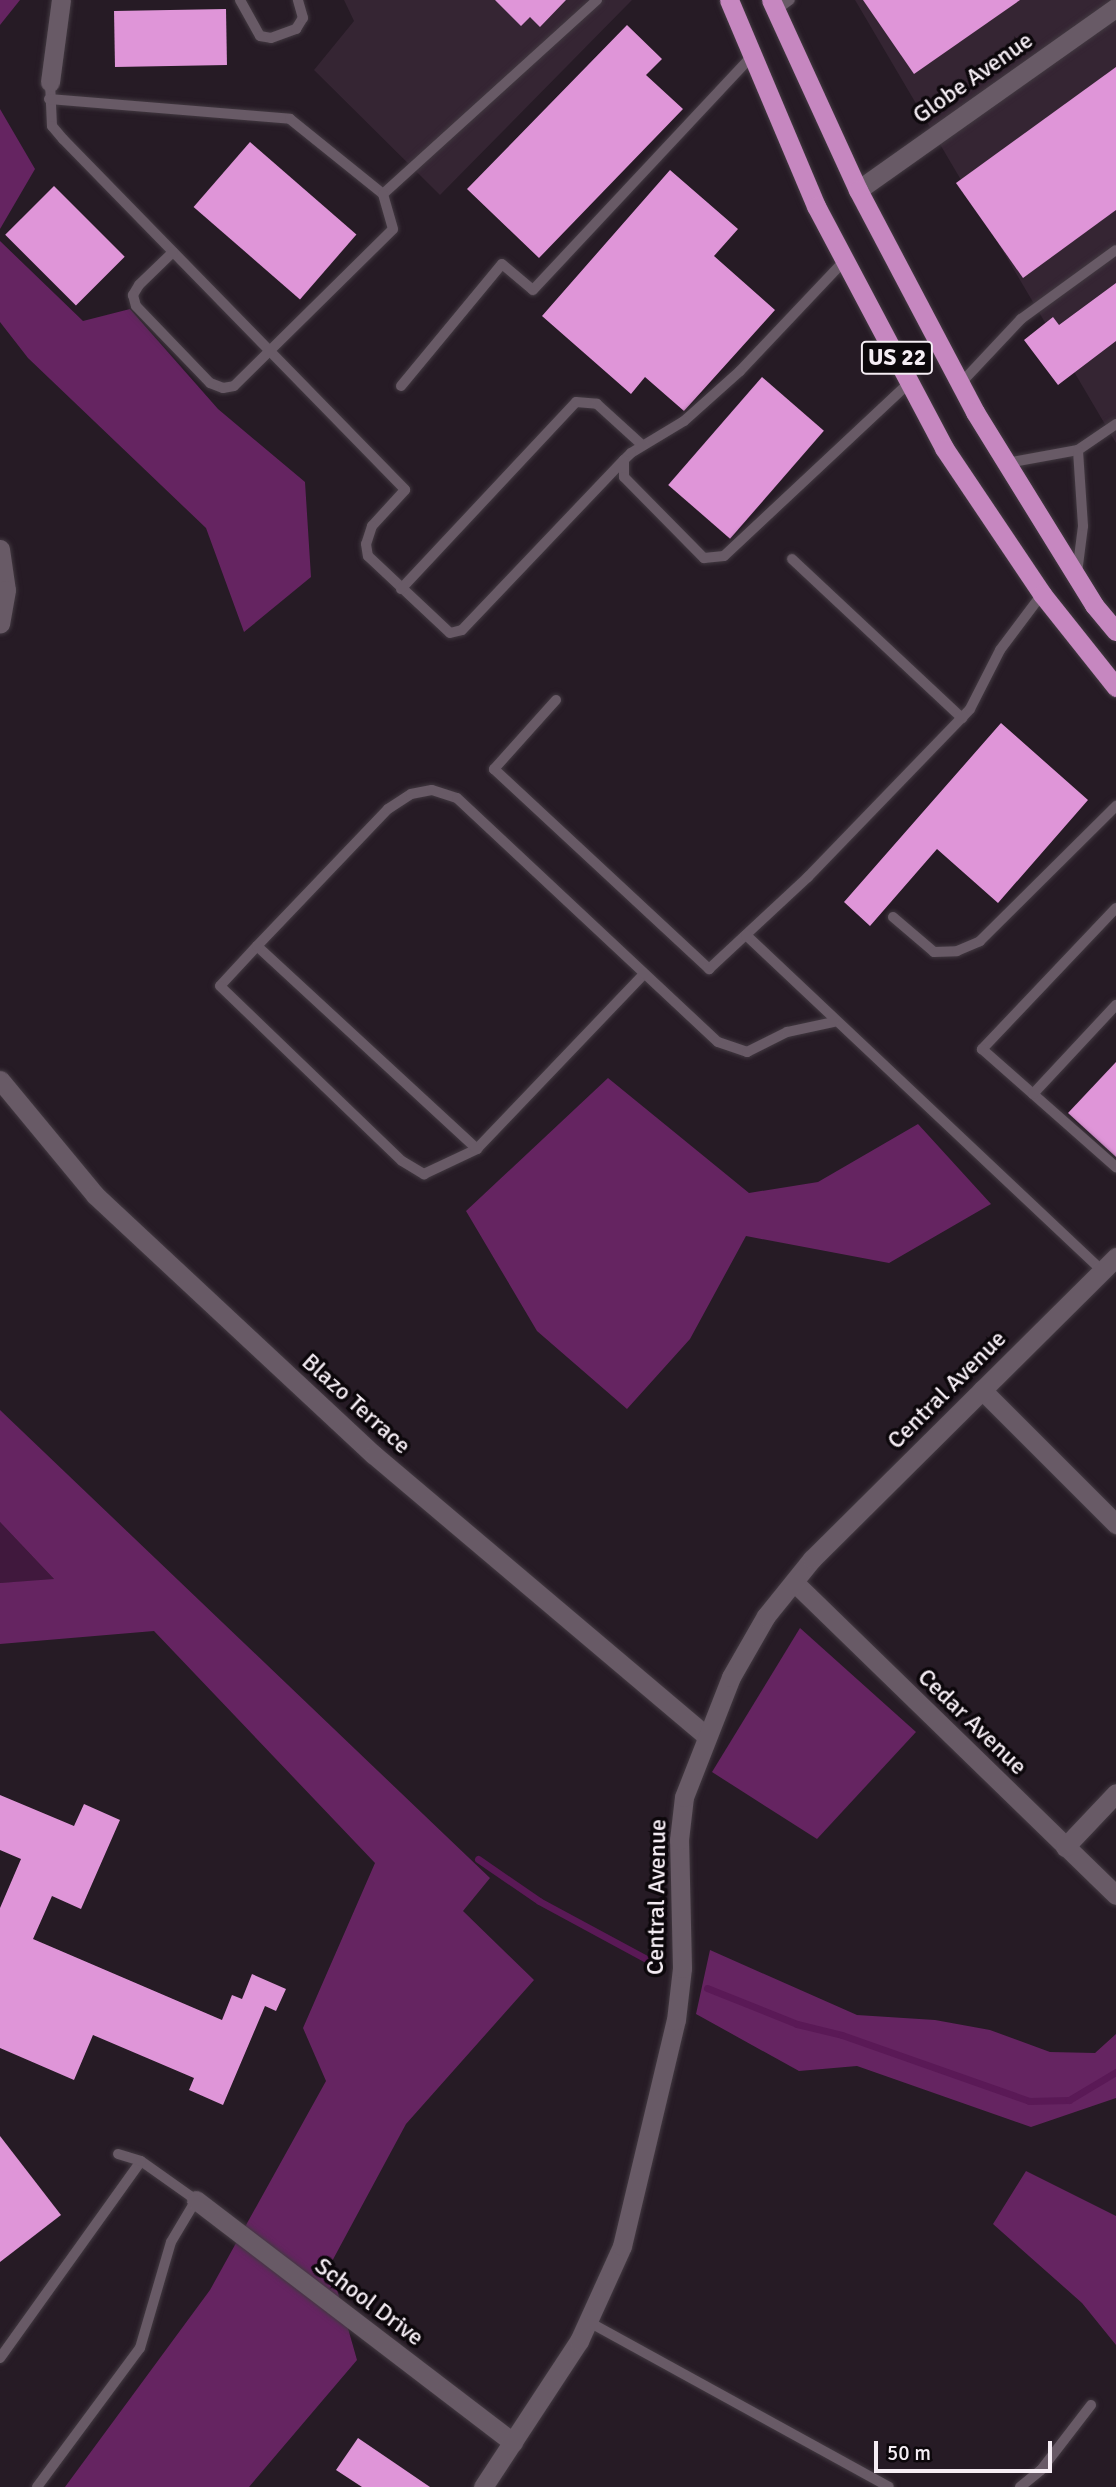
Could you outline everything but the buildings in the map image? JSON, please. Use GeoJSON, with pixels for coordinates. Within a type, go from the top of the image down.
{"type":"FeatureCollection","features":[{"type":"Feature","properties":{"kind":"highway","name":"US 22"},"geometry":{"type":"LineString","coordinates":[[729,0],[816,206],[944,448],[1042,594],[1116,687]]}},
{"type":"Feature","properties":{"kind":"highway","name":"US 22"},"geometry":{"type":"LineString","coordinates":[[779,3],[858,190],[960,384],[1077,577],[1116,631]]}},
{"type":"Feature","properties":{"kind":"street"},"geometry":{"type":"LineString","coordinates":[[49,91],[61,0]]}},
{"type":"Feature","properties":{"kind":"street","name":"Globe Avenue"},"geometry":{"type":"LineString","coordinates":[[858,190],[1116,6]]}},
{"type":"Feature","properties":{"kind":"street"},"geometry":{"type":"LineString","coordinates":[[0,549],[6,590],[0,623]]}},
{"type":"Feature","properties":{"kind":"street","name":"Blazo Terrace"},"geometry":{"type":"LineString","coordinates":[[0,1080],[95,1195],[374,1455],[706,1735]]}},
{"type":"Feature","properties":{"kind":"street","name":"Central Avenue"},"geometry":{"type":"LineString","coordinates":[[483,2487],[589,2322],[622,2246],[676,2020],[682,1968],[679,1840],[684,1797],[706,1735],[737,1667],[766,1616],[794,1582],[1109,1264]]}},
{"type":"Feature","properties":{"kind":"street"},"geometry":{"type":"LineString","coordinates":[[982,1390],[1116,1524]]}},
{"type":"Feature","properties":{"kind":"street","name":"Cedar Avenue"},"geometry":{"type":"LineString","coordinates":[[794,1582],[1116,1895]]}},
{"type":"Feature","properties":{"kind":"street"},"geometry":{"type":"LineString","coordinates":[[1065,1847],[1116,1793]]}},
{"type":"Feature","properties":{"kind":"street","name":"School Drive"},"geometry":{"type":"LineString","coordinates":[[195,2200],[513,2442]]}},
{"type":"Feature","properties":{"kind":"lane"},"geometry":{"type":"LineString","coordinates":[[240,0],[260,36],[271,38],[296,29],[303,18],[298,0]]}},
{"type":"Feature","properties":{"kind":"lane"},"geometry":{"type":"LineString","coordinates":[[383,194],[597,0]]}},
{"type":"Feature","properties":{"kind":"lane"},"geometry":{"type":"LineString","coordinates":[[401,386],[502,264],[533,290],[753,55]]}},
{"type":"Feature","properties":{"kind":"lane"},"geometry":{"type":"LineString","coordinates":[[173,252],[133,295],[136,306],[210,383],[223,388],[234,386],[271,353],[393,229],[383,194],[290,119],[49,91],[52,127],[271,353],[405,490],[372,526],[366,544],[368,556],[450,633],[462,630],[624,460],[642,445],[684,421],[740,370],[845,260]]}},
{"type":"Feature","properties":{"kind":"lane"},"geometry":{"type":"LineString","coordinates":[[960,384],[1021,319],[1116,250]]}},
{"type":"Feature","properties":{"kind":"lane"},"geometry":{"type":"LineString","coordinates":[[624,460],[624,477],[704,558],[724,556],[910,382]]}},
{"type":"Feature","properties":{"kind":"lane"},"geometry":{"type":"LineString","coordinates":[[401,589],[576,402],[597,404],[642,445]]}},
{"type":"Feature","properties":{"kind":"lane"},"geometry":{"type":"LineString","coordinates":[[1006,463],[1078,450],[1116,424]]}},
{"type":"Feature","properties":{"kind":"lane"},"geometry":{"type":"LineString","coordinates":[[1077,577],[1083,526],[1078,450]]}},
{"type":"Feature","properties":{"kind":"lane"},"geometry":{"type":"LineString","coordinates":[[792,559],[962,718]]}},
{"type":"Feature","properties":{"kind":"lane"},"geometry":{"type":"LineString","coordinates":[[556,700],[494,769],[709,969],[962,718],[1000,650],[1042,594]]}},
{"type":"Feature","properties":{"kind":"lane"},"geometry":{"type":"LineString","coordinates":[[643,975],[477,1149],[424,1174],[402,1161],[220,986],[388,809],[411,794],[432,790],[457,798],[643,975],[718,1042],[747,1052],[787,1032],[834,1022]]}},
{"type":"Feature","properties":{"kind":"lane"},"geometry":{"type":"LineString","coordinates":[[893,918],[934,952],[957,951],[980,941],[1116,806]]}},
{"type":"Feature","properties":{"kind":"lane"},"geometry":{"type":"LineString","coordinates":[[1116,908],[982,1049],[1116,1167]]}},
{"type":"Feature","properties":{"kind":"lane"},"geometry":{"type":"LineString","coordinates":[[746,935],[834,1022],[1109,1264]]}},
{"type":"Feature","properties":{"kind":"lane"},"geometry":{"type":"LineString","coordinates":[[257,947],[477,1149]]}},
{"type":"Feature","properties":{"kind":"lane"},"geometry":{"type":"LineString","coordinates":[[1033,1094],[1116,1005]]}},
{"type":"Feature","properties":{"kind":"lane"},"geometry":{"type":"LineString","coordinates":[[37,2487],[140,2348],[171,2242],[195,2200],[141,2161],[118,2154]]}},
{"type":"Feature","properties":{"kind":"lane"},"geometry":{"type":"LineString","coordinates":[[0,2358],[141,2161]]}},
{"type":"Feature","properties":{"kind":"lane"},"geometry":{"type":"LineString","coordinates":[[589,2322],[889,2487]]}},
{"type":"Feature","properties":{"kind":"lane"},"geometry":{"type":"LineString","coordinates":[[1027,2486],[1091,2405]]}},
{"type":"Feature","properties":{"kind":"shaded area"},"geometry":{"type":"Polygon","coordinates":[[[0,0],[20,0],[0,25],[0,0]]]}},
{"type":"Feature","properties":{"kind":"shaded area"},"geometry":{"type":"Polygon","coordinates":[[[344,0],[632,0],[440,195],[314,70],[354,21],[344,0]]]}},
{"type":"Feature","properties":{"kind":"shaded area"},"geometry":{"type":"Polygon","coordinates":[[[855,0],[1116,0],[1116,443],[855,0]]]}},
{"type":"Feature","properties":{"kind":"shaded area"},"geometry":{"type":"Polygon","coordinates":[[[0,109],[35,169],[0,229],[0,109]]]}},
{"type":"Feature","properties":{"kind":"shaded area"},"geometry":{"type":"Polygon","coordinates":[[[0,241],[83,321],[130,309],[218,409],[305,482],[311,577],[244,632],[206,528],[28,358],[0,322],[0,241]]]}},
{"type":"Feature","properties":{"kind":"shaded area"},"geometry":{"type":"Polygon","coordinates":[[[608,1078],[749,1193],[818,1182],[918,1124],[991,1204],[889,1263],[746,1236],[690,1339],[627,1409],[537,1331],[466,1211],[608,1078]]]}},
{"type":"Feature","properties":{"kind":"shaded area"},"geometry":{"type":"Polygon","coordinates":[[[0,1410],[490,1878],[463,1911],[534,1980],[406,2124],[330,2265],[357,2360],[249,2487],[65,2487],[210,2290],[326,2081],[303,2028],[375,1863],[154,1631],[0,1644],[0,1583],[54,1579],[0,1522],[0,1410]]]}},
{"type":"Feature","properties":{"kind":"shaded area"},"geometry":{"type":"Polygon","coordinates":[[[0,1522],[55,1580],[0,1583],[0,1522]]]}},
{"type":"Feature","properties":{"kind":"shaded area"},"geometry":{"type":"Polygon","coordinates":[[[800,1628],[916,1732],[817,1839],[712,1772],[800,1628]]]}},
{"type":"Feature","properties":{"kind":"shaded area"},"geometry":{"type":"Polygon","coordinates":[[[710,1950],[857,2015],[935,2020],[990,2030],[1050,2052],[1095,2053],[1116,2034],[1116,2098],[1031,2127],[857,2066],[799,2071],[696,2014],[710,1950]]]}},
{"type":"Feature","properties":{"kind":"shaded area"},"geometry":{"type":"Polygon","coordinates":[[[1026,2171],[1116,2216],[1116,2345],[1082,2303],[993,2224],[1026,2171]]]}},
{"type":"Feature","properties":{"kind":"waterway"},"geometry":{"type":"LineString","coordinates":[[478,1859],[539,1901],[650,1961]]}},
{"type":"Feature","properties":{"kind":"waterway"},"geometry":{"type":"LineString","coordinates":[[707,1988],[797,2024],[842,2035],[1029,2101],[1069,2100],[1116,2072]]}}]}
